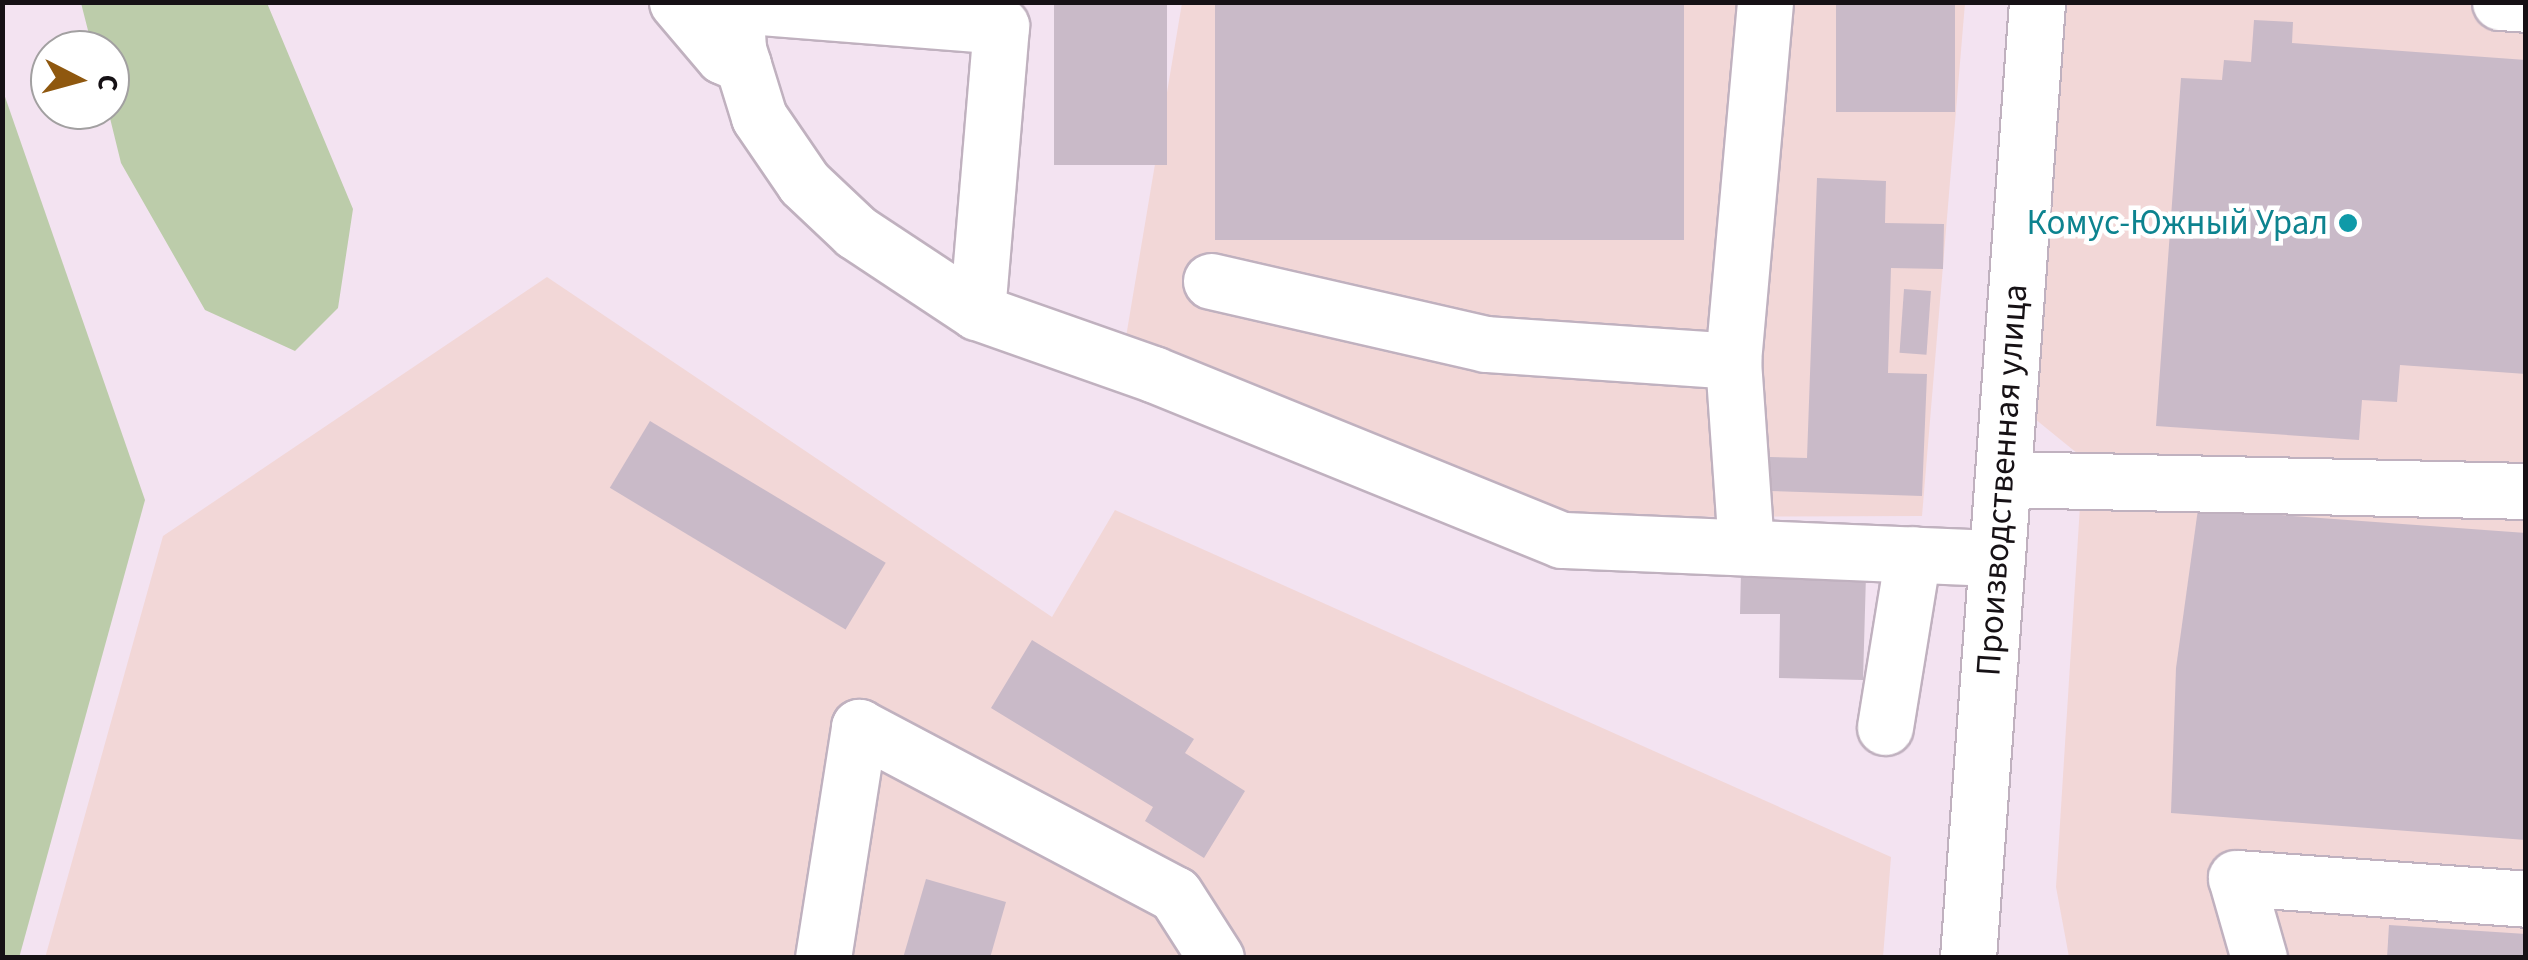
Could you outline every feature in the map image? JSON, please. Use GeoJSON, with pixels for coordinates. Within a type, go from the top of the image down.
{"type":"FeatureCollection","features":[{"type":"Feature","properties":{"kind":"street"},"geometry":{"type":"LineString","coordinates":[[676,2],[723,56],[743,65]]}},
{"type":"Feature","properties":{"kind":"street"},"geometry":{"type":"LineString","coordinates":[[1746,548],[1733,361],[1765,2]]}},
{"type":"Feature","properties":{"kind":"street","name":"Производственная улица"},"geometry":{"type":"LineString","coordinates":[[1968,958],[2037,2]]}},
{"type":"Feature","properties":{"kind":"street"},"geometry":{"type":"LineString","coordinates":[[2500,2],[2526,4]]}},
{"type":"Feature","properties":{"kind":"street"},"geometry":{"type":"LineString","coordinates":[[977,312],[1001,26],[735,4],[743,65],[760,117],[804,182],[856,232],[977,312],[1153,374],[1562,540],[1996,558]]}},
{"type":"Feature","properties":{"kind":"street"},"geometry":{"type":"LineString","coordinates":[[1211,281],[1486,344],[1733,361]]}},
{"type":"Feature","properties":{"kind":"street"},"geometry":{"type":"LineString","coordinates":[[2002,479],[2526,490]]}},
{"type":"Feature","properties":{"kind":"street"},"geometry":{"type":"LineString","coordinates":[[1885,727],[1912,554]]}},
{"type":"Feature","properties":{"kind":"street"},"geometry":{"type":"LineString","coordinates":[[822,958],[860,727],[1175,894],[1216,958]]}},
{"type":"Feature","properties":{"kind":"street"},"geometry":{"type":"LineString","coordinates":[[2259,958],[2236,878],[2526,899]]}},
{"type":"Feature","properties":{"kind":"shaded area"},"geometry":{"type":"Polygon","coordinates":[[[1182,3],[1965,3],[1922,516],[1580,517],[1126,337],[1182,3]]]}},
{"type":"Feature","properties":{"kind":"shaded area"},"geometry":{"type":"Polygon","coordinates":[[[2062,3],[2525,3],[2525,957],[2069,957],[2056,887],[2083,458],[2029,414],[2062,3]]]}},
{"type":"Feature","properties":{"kind":"shaded area"},"geometry":{"type":"Polygon","coordinates":[[[547,277],[1052,617],[1115,510],[1891,857],[1883,957],[45,958],[163,536],[547,277]]]}},
{"type":"Feature","properties":{"kind":"green space"},"geometry":{"type":"Polygon","coordinates":[[[81,3],[267,3],[353,209],[338,308],[295,351],[205,310],[121,163],[113,130],[130,130],[130,30],[88,30],[81,3]]]}},
{"type":"Feature","properties":{"kind":"green space"},"geometry":{"type":"Polygon","coordinates":[[[3,91],[145,500],[19,958],[2,957],[3,91]]]}},
{"type":"Feature","properties":{"kind":"building"},"geometry":{"type":"Polygon","coordinates":[[[1054,2],[1167,2],[1167,165],[1054,165],[1054,2]]]}},
{"type":"Feature","properties":{"kind":"building"},"geometry":{"type":"Polygon","coordinates":[[[1215,2],[1684,2],[1684,240],[1215,240],[1215,2]]]}},
{"type":"Feature","properties":{"kind":"building"},"geometry":{"type":"Polygon","coordinates":[[[1836,2],[1955,2],[1955,112],[1836,112],[1836,2]]]}},
{"type":"Feature","properties":{"kind":"building","name":"Комус-Южный Урал"},"geometry":{"type":"Polygon","coordinates":[[[2254,20],[2293,22],[2292,43],[2526,60],[2526,374],[2400,365],[2397,402],[2362,400],[2359,440],[2156,426],[2181,78],[2222,80],[2224,60],[2251,62],[2254,20]]]}},
{"type":"Feature","properties":{"kind":"building"},"geometry":{"type":"Polygon","coordinates":[[[1817,178],[1886,181],[1885,223],[1944,224],[1943,269],[1891,268],[1888,373],[1927,374],[1922,496],[1769,491],[1769,457],[1807,458],[1817,178]]]}},
{"type":"Feature","properties":{"kind":"building"},"geometry":{"type":"Polygon","coordinates":[[[1904,289],[1931,291],[1926,355],[1900,353],[1904,289]]]}},
{"type":"Feature","properties":{"kind":"building"},"geometry":{"type":"Polygon","coordinates":[[[650,421],[886,563],[846,629],[610,488],[650,421]]]}},
{"type":"Feature","properties":{"kind":"building"},"geometry":{"type":"Polygon","coordinates":[[[2198,509],[2526,533],[2526,840],[2171,813],[2176,668],[2198,509]]]}},
{"type":"Feature","properties":{"kind":"building"},"geometry":{"type":"Polygon","coordinates":[[[1741,572],[1866,575],[1863,680],[1779,678],[1780,614],[1740,614],[1741,572]]]}},
{"type":"Feature","properties":{"kind":"building"},"geometry":{"type":"Polygon","coordinates":[[[1032,640],[1194,739],[1185,753],[1245,791],[1204,858],[1145,821],[1153,807],[991,708],[1032,640]]]}},
{"type":"Feature","properties":{"kind":"building"},"geometry":{"type":"Polygon","coordinates":[[[926,879],[1006,902],[990,958],[903,958],[926,879]]]}},
{"type":"Feature","properties":{"kind":"building"},"geometry":{"type":"Polygon","coordinates":[[[2389,925],[2526,934],[2526,958],[2387,958],[2389,925]]]}},
{"type":"Feature","properties":{"kind":"place","name":"Комус-Южный Урал"},"geometry":{"type":"Point","coordinates":[2348,223]}}]}
